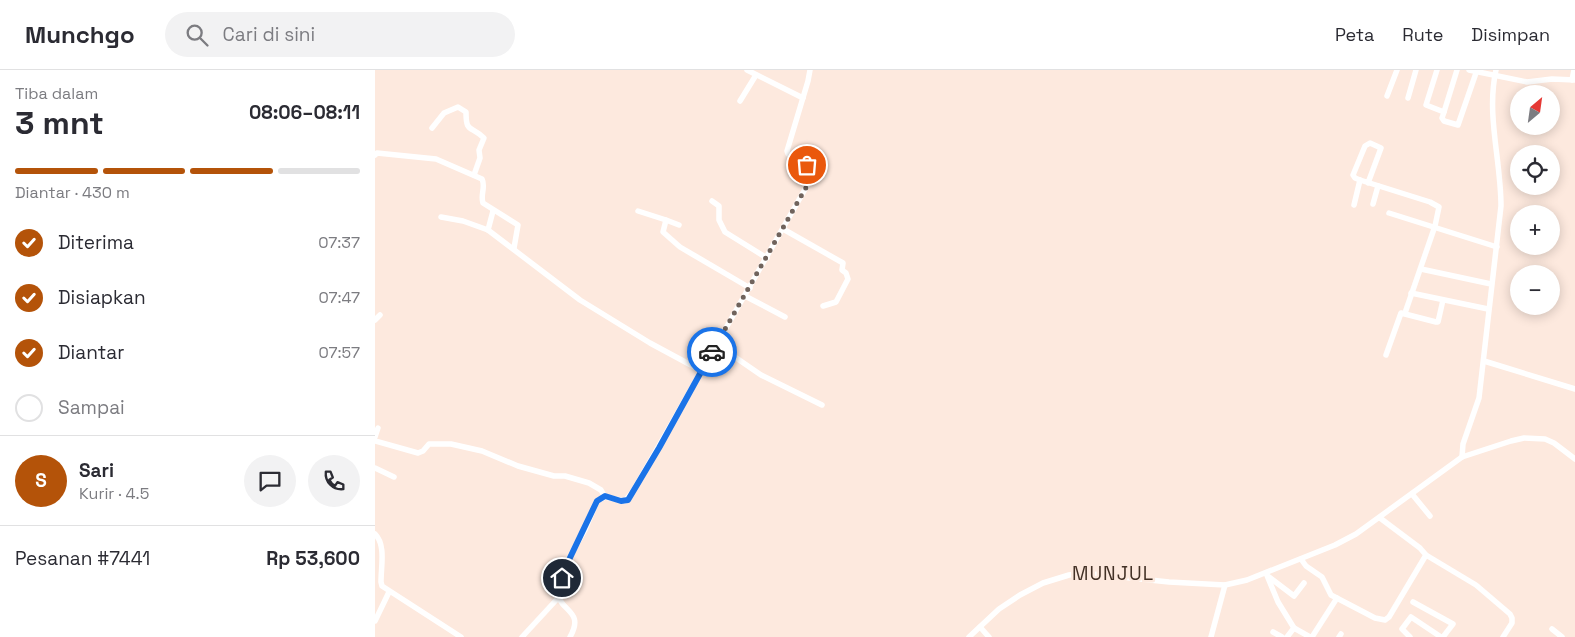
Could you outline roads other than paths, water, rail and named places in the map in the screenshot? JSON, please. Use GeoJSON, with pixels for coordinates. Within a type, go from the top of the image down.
{"type":"FeatureCollection","features":[{"type":"Feature","properties":{"kind":"street"},"geometry":{"type":"LineString","coordinates":[[747,70],[803,98]]}},
{"type":"Feature","properties":{"kind":"street"},"geometry":{"type":"LineString","coordinates":[[375,441],[417,453],[423,451],[429,444],[460,445],[483,450],[502,460],[548,474],[580,480],[598,488],[605,496],[621,501],[628,500],[767,258],[811,176],[807,165],[788,154],[787,151],[810,70]]}},
{"type":"Feature","properties":{"kind":"street"},"geometry":{"type":"LineString","coordinates":[[1387,96],[1397,70]]}},
{"type":"Feature","properties":{"kind":"street"},"geometry":{"type":"LineString","coordinates":[[1408,98],[1416,70]]}},
{"type":"Feature","properties":{"kind":"street"},"geometry":{"type":"LineString","coordinates":[[1437,70],[1426,105],[1444,112]]}},
{"type":"Feature","properties":{"kind":"street"},"geometry":{"type":"LineString","coordinates":[[1457,70],[1442,118],[1445,121],[1457,124],[1460,123],[1477,71]]}},
{"type":"Feature","properties":{"kind":"street"},"geometry":{"type":"LineString","coordinates":[[1469,70],[1495,73],[1527,82],[1573,80],[1574,70]]}},
{"type":"Feature","properties":{"kind":"street"},"geometry":{"type":"LineString","coordinates":[[1462,457],[1463,444],[1479,398],[1501,201],[1492,111],[1495,73]]}},
{"type":"Feature","properties":{"kind":"street"},"geometry":{"type":"LineString","coordinates":[[740,102],[756,75]]}},
{"type":"Feature","properties":{"kind":"street"},"geometry":{"type":"LineString","coordinates":[[432,128],[449,110],[458,107],[466,112],[465,124],[483,138],[479,150],[481,158],[474,175]]}},
{"type":"Feature","properties":{"kind":"street"},"geometry":{"type":"LineString","coordinates":[[1368,183],[1381,148],[1370,143],[1365,146],[1353,175],[1355,178],[1368,183],[1437,204],[1439,211],[1405,313]]}},
{"type":"Feature","properties":{"kind":"street"},"geometry":{"type":"LineString","coordinates":[[376,153],[436,159],[482,179],[484,183],[483,203],[493,211],[517,223],[518,229],[514,248]]}},
{"type":"Feature","properties":{"kind":"street"},"geometry":{"type":"LineString","coordinates":[[1354,205],[1360,180]]}},
{"type":"Feature","properties":{"kind":"street"},"geometry":{"type":"LineString","coordinates":[[1373,204],[1378,186]]}},
{"type":"Feature","properties":{"kind":"street"},"geometry":{"type":"LineString","coordinates":[[712,201],[719,206],[719,220],[725,232],[767,258]]}},
{"type":"Feature","properties":{"kind":"street"},"geometry":{"type":"LineString","coordinates":[[488,230],[493,211]]}},
{"type":"Feature","properties":{"kind":"street"},"geometry":{"type":"LineString","coordinates":[[638,211],[679,225]]}},
{"type":"Feature","properties":{"kind":"street"},"geometry":{"type":"LineString","coordinates":[[1389,213],[1497,246]]}},
{"type":"Feature","properties":{"kind":"street"},"geometry":{"type":"LineString","coordinates":[[441,217],[463,221],[488,230],[580,300],[650,343],[702,371]]}},
{"type":"Feature","properties":{"kind":"street"},"geometry":{"type":"LineString","coordinates":[[666,220],[663,232],[680,247],[750,288]]}},
{"type":"Feature","properties":{"kind":"street"},"geometry":{"type":"LineString","coordinates":[[783,229],[843,264],[841,269],[846,273],[848,279],[836,302],[823,306]]}},
{"type":"Feature","properties":{"kind":"street"},"geometry":{"type":"LineString","coordinates":[[1421,269],[1491,284]]}},
{"type":"Feature","properties":{"kind":"street"},"geometry":{"type":"LineString","coordinates":[[1411,293],[1489,309]]}},
{"type":"Feature","properties":{"kind":"street"},"geometry":{"type":"LineString","coordinates":[[745,296],[785,317]]}},
{"type":"Feature","properties":{"kind":"street"},"geometry":{"type":"LineString","coordinates":[[1386,355],[1399,315],[1405,313],[1438,322],[1443,300]]}},
{"type":"Feature","properties":{"kind":"street"},"geometry":{"type":"LineString","coordinates":[[375,320],[380,315]]}},
{"type":"Feature","properties":{"kind":"street"},"geometry":{"type":"LineString","coordinates":[[716,344],[761,375],[822,405]]}},
{"type":"Feature","properties":{"kind":"street"},"geometry":{"type":"LineString","coordinates":[[1484,361],[1575,389]]}},
{"type":"Feature","properties":{"kind":"street"},"geometry":{"type":"LineString","coordinates":[[375,437],[377,428]]}},
{"type":"Feature","properties":{"kind":"street"},"geometry":{"type":"LineString","coordinates":[[969,637],[999,609],[1043,583],[1069,574],[1083,573],[1169,582],[1225,585],[1266,574],[1356,534],[1462,457],[1511,441],[1536,437],[1554,443],[1575,459]]}},
{"type":"Feature","properties":{"kind":"street"},"geometry":{"type":"LineString","coordinates":[[375,468],[394,477]]}},
{"type":"Feature","properties":{"kind":"street"},"geometry":{"type":"LineString","coordinates":[[1412,494],[1430,516]]}},
{"type":"Feature","properties":{"kind":"street"},"geometry":{"type":"LineString","coordinates":[[570,637],[576,626],[576,620],[559,597],[558,588],[567,564],[597,501],[605,496]]}},
{"type":"Feature","properties":{"kind":"street"},"geometry":{"type":"LineString","coordinates":[[1380,518],[1420,548],[1426,555],[1476,585],[1509,614],[1512,618],[1512,623],[1503,637]]}},
{"type":"Feature","properties":{"kind":"street"},"geometry":{"type":"LineString","coordinates":[[375,534],[380,539],[382,548],[382,586],[461,637]]}},
{"type":"Feature","properties":{"kind":"street"},"geometry":{"type":"LineString","coordinates":[[1301,559],[1306,566],[1322,577],[1329,593],[1375,618],[1387,619],[1426,555]]}},
{"type":"Feature","properties":{"kind":"street"},"geometry":{"type":"LineString","coordinates":[[1266,574],[1293,628],[1311,637],[1337,598]]}},
{"type":"Feature","properties":{"kind":"street"},"geometry":{"type":"LineString","coordinates":[[1266,574],[1294,596],[1304,582]]}},
{"type":"Feature","properties":{"kind":"street"},"geometry":{"type":"LineString","coordinates":[[1211,637],[1225,585]]}},
{"type":"Feature","properties":{"kind":"street"},"geometry":{"type":"LineString","coordinates":[[375,621],[389,592]]}},
{"type":"Feature","properties":{"kind":"street"},"geometry":{"type":"LineString","coordinates":[[522,637],[559,597]]}},
{"type":"Feature","properties":{"kind":"street"},"geometry":{"type":"LineString","coordinates":[[1410,637],[1402,629],[1411,617],[1442,637],[1453,624],[1413,602]]}},
{"type":"Feature","properties":{"kind":"street"},"geometry":{"type":"LineString","coordinates":[[980,627],[989,637]]}},
{"type":"Feature","properties":{"kind":"street"},"geometry":{"type":"LineString","coordinates":[[1287,637],[1293,628]]}},
{"type":"Feature","properties":{"kind":"street"},"geometry":{"type":"LineString","coordinates":[[1552,630],[1562,637]]}},
{"type":"Feature","properties":{"kind":"street"},"geometry":{"type":"LineString","coordinates":[[1273,632],[1282,637]]}},
{"type":"Feature","properties":{"kind":"district","name":"MUNJUL"},"geometry":{"type":"Point","coordinates":[1113,573]}}]}
